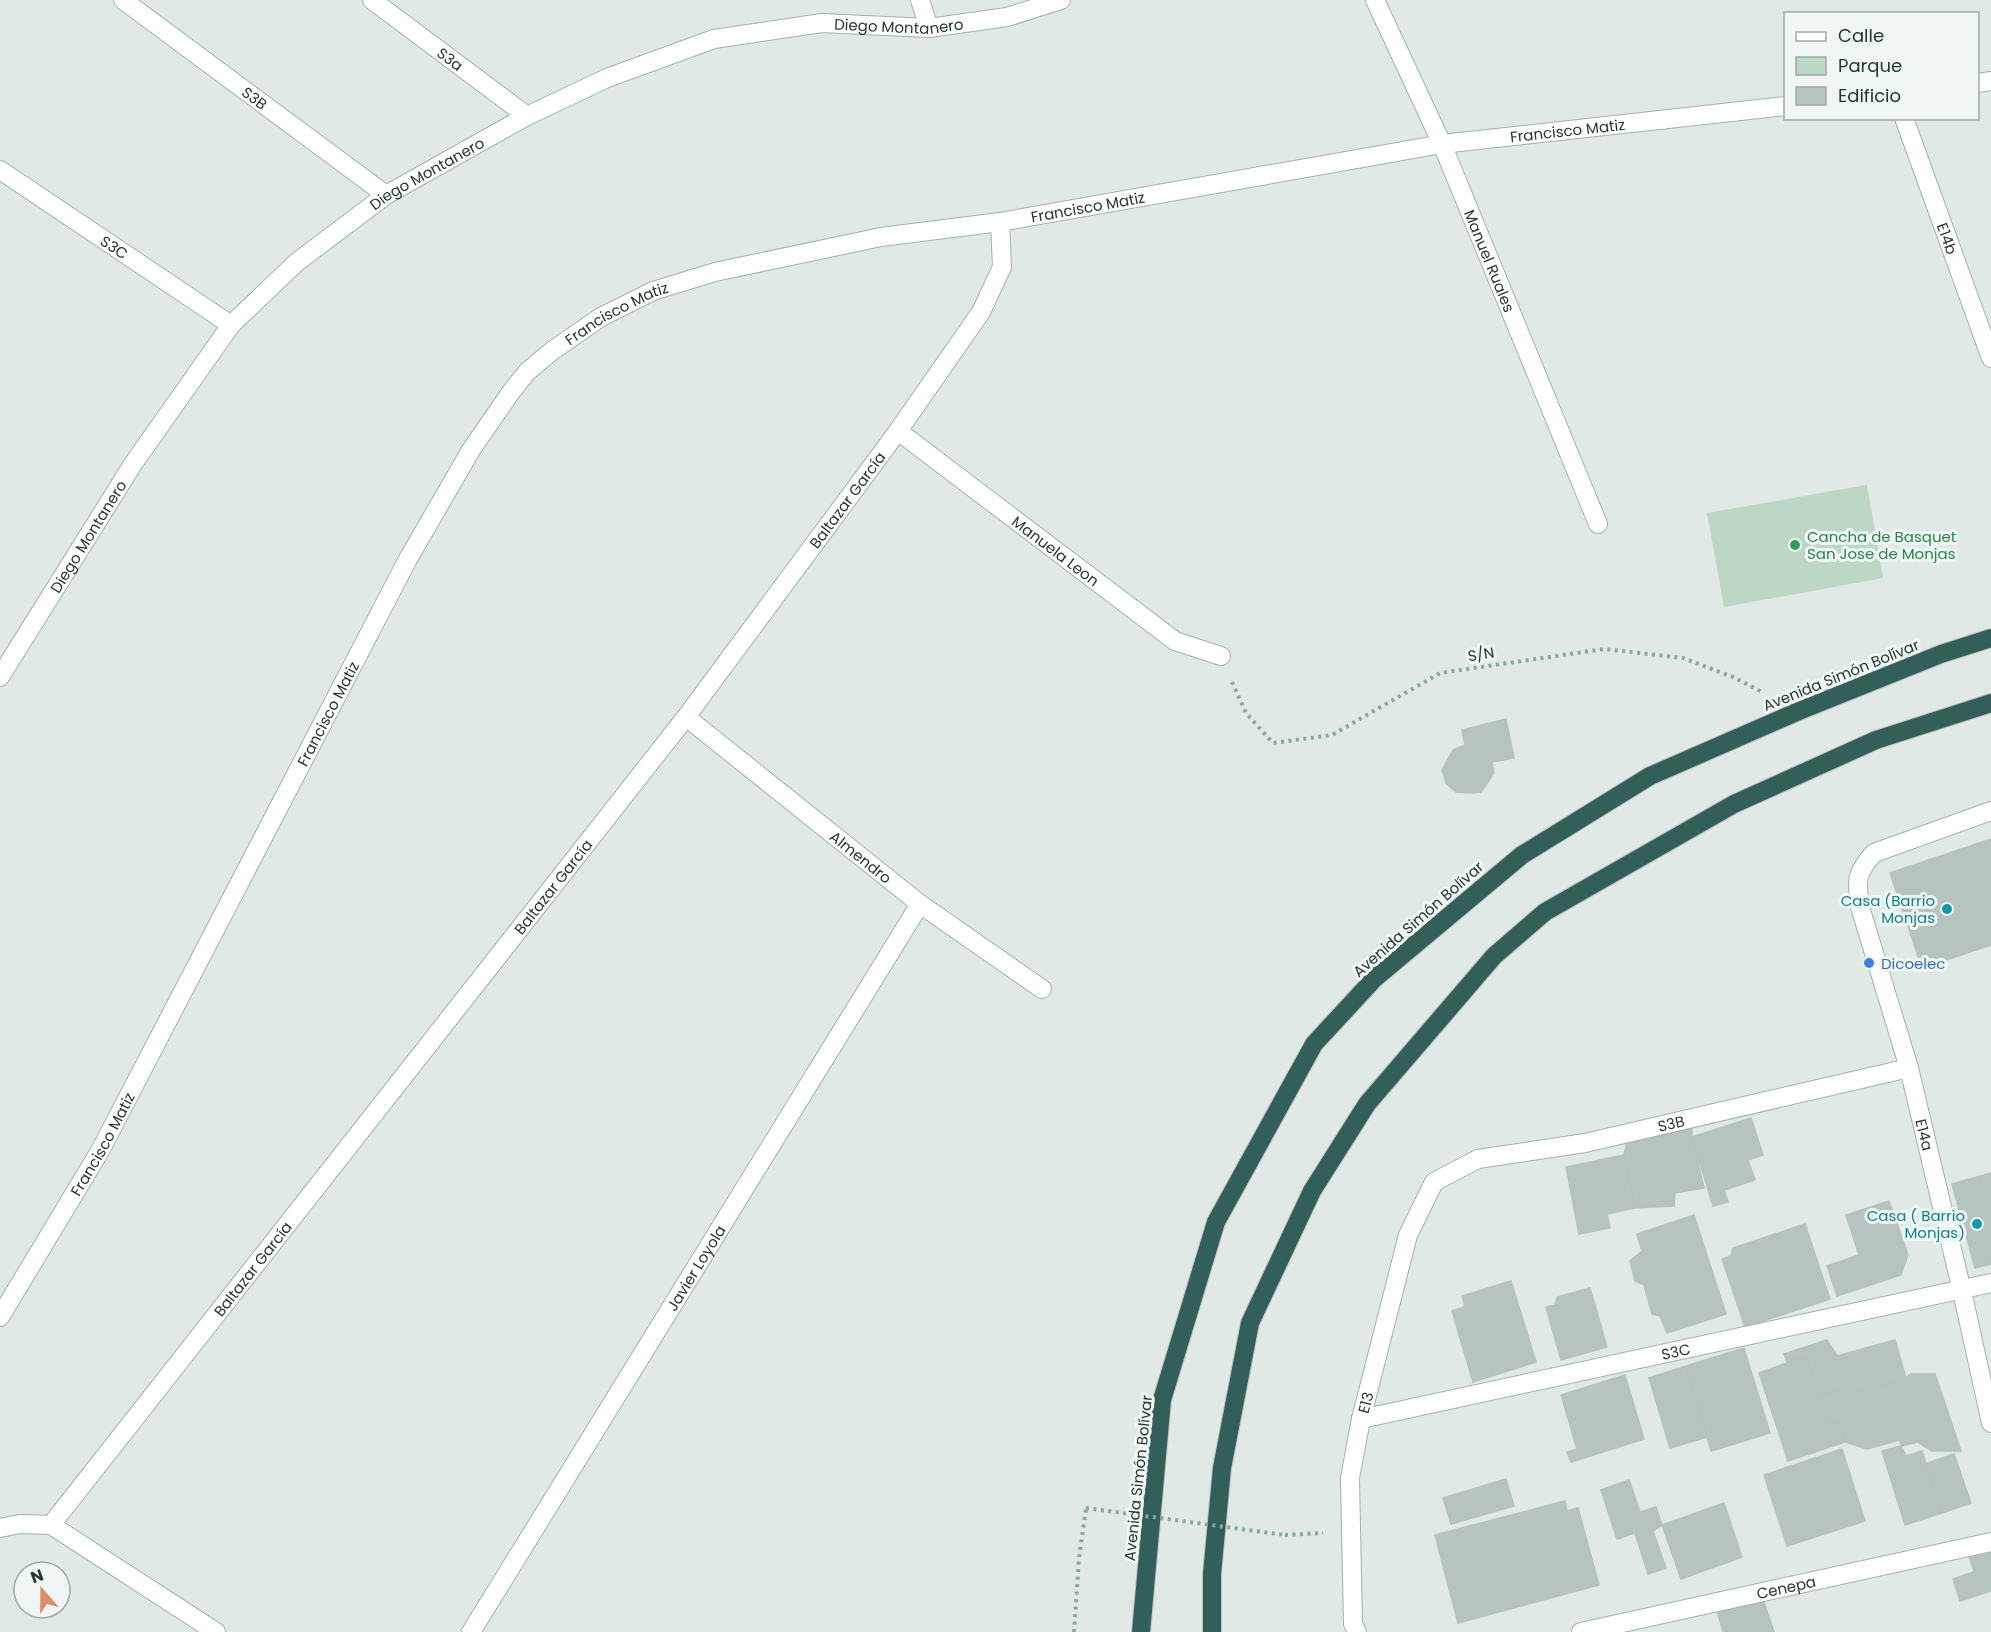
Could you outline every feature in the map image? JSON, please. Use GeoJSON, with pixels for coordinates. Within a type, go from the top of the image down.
{"type":"FeatureCollection","features":[{"type":"Feature","properties":{"kind":"highway","name":"Avenida Simón Bolívar"},"geometry":{"type":"LineString","coordinates":[[1141,1632],[1162,1400],[1216,1222],[1314,1044],[1375,978],[1522,855],[1650,776],[1799,711],[1941,654],[1991,638]]}},
{"type":"Feature","properties":{"kind":"highway"},"geometry":{"type":"LineString","coordinates":[[1212,1632],[1212,1574],[1222,1468],[1250,1323],[1312,1191],[1367,1104],[1494,956],[1545,912],[1734,804],[1876,740],[1991,704]]}},
{"type":"Feature","properties":{"kind":"street","name":"S3B"},"geometry":{"type":"LineString","coordinates":[[123,0],[386,195]]}},
{"type":"Feature","properties":{"kind":"street","name":"S3a"},"geometry":{"type":"LineString","coordinates":[[372,0],[527,116]]}},
{"type":"Feature","properties":{"kind":"street"},"geometry":{"type":"LineString","coordinates":[[920,0],[929,28]]}},
{"type":"Feature","properties":{"kind":"street","name":"Diego Montanero"},"geometry":{"type":"LineString","coordinates":[[0,677],[133,464],[231,325],[297,262],[386,195],[527,116],[607,78],[714,39],[822,23],[929,28],[1007,17],[1061,0]]}},
{"type":"Feature","properties":{"kind":"street","name":"Manuel Ruales"},"geometry":{"type":"LineString","coordinates":[[1375,0],[1443,144],[1598,524]]}},
{"type":"Feature","properties":{"kind":"street","name":"Francisco Matiz"},"geometry":{"type":"LineString","coordinates":[[0,1317],[100,1150],[408,559],[471,450],[527,372],[552,351],[601,317],[653,291],[715,272],[881,237],[1000,222],[1443,144],[1784,106]]}},
{"type":"Feature","properties":{"kind":"street","name":"E14b"},"geometry":{"type":"LineString","coordinates":[[1905,120],[1991,358]]}},
{"type":"Feature","properties":{"kind":"street","name":"S3C"},"geometry":{"type":"LineString","coordinates":[[0,170],[231,325]]}},
{"type":"Feature","properties":{"kind":"street","name":"Baltazar García"},"geometry":{"type":"LineString","coordinates":[[51,1525],[686,717],[898,431],[985,303],[1002,267],[1000,222]]}},
{"type":"Feature","properties":{"kind":"street","name":"Manuela Leon"},"geometry":{"type":"LineString","coordinates":[[898,431],[1175,641],[1221,656]]}},
{"type":"Feature","properties":{"kind":"street","name":"Almendro"},"geometry":{"type":"LineString","coordinates":[[686,717],[920,904],[1042,989]]}},
{"type":"Feature","properties":{"kind":"street","name":"E14a"},"geometry":{"type":"LineString","coordinates":[[1991,811],[1874,853],[1862,867],[1856,883],[1860,907],[1909,1068],[1991,1423]]}},
{"type":"Feature","properties":{"kind":"street","name":"Javier Loyola"},"geometry":{"type":"LineString","coordinates":[[471,1632],[920,904]]}},
{"type":"Feature","properties":{"kind":"street","name":"S3B"},"geometry":{"type":"LineString","coordinates":[[1434,1182],[1478,1159],[1585,1143],[1909,1068]]}},
{"type":"Feature","properties":{"kind":"street","name":"E13"},"geometry":{"type":"LineString","coordinates":[[1357,1632],[1353,1624],[1350,1478],[1361,1419],[1408,1235],[1434,1182]]}},
{"type":"Feature","properties":{"kind":"street","name":"S3C"},"geometry":{"type":"LineString","coordinates":[[1361,1419],[1991,1283]]}},
{"type":"Feature","properties":{"kind":"street"},"geometry":{"type":"LineString","coordinates":[[0,1528],[20,1524],[51,1525],[208,1630]]}},
{"type":"Feature","properties":{"kind":"street","name":"Cenepa"},"geometry":{"type":"LineString","coordinates":[[1581,1632],[1991,1542]]}},
{"type":"Feature","properties":{"kind":"path","name":"S/N"},"geometry":{"type":"LineString","coordinates":[[1221,656],[1246,713],[1273,743],[1332,735],[1440,673],[1604,649],[1683,658],[1733,677],[1799,711]]}},
{"type":"Feature","properties":{"kind":"path"},"geometry":{"type":"LineString","coordinates":[[1074,1632],[1078,1558],[1086,1508],[1285,1535],[1310,1534]]}},
{"type":"Feature","properties":{"kind":"green space","name":"Cancha de Basquet San Jose de Monjas"},"geometry":{"type":"Polygon","coordinates":[[[1867,485],[1883,578],[1724,607],[1707,513],[1867,485]]]}},
{"type":"Feature","properties":{"kind":"building"},"geometry":{"type":"Polygon","coordinates":[[[1506,719],[1514,758],[1492,762],[1494,773],[1481,792],[1456,792],[1446,783],[1442,770],[1453,750],[1465,745],[1462,730],[1506,719]]]}},
{"type":"Feature","properties":{"kind":"building","name":"Casa (Barrio Monjas"},"geometry":{"type":"Polygon","coordinates":[[[1991,839],[1991,945],[1922,968],[1890,873],[1991,839]]]}},
{"type":"Feature","properties":{"kind":"building"},"geometry":{"type":"Polygon","coordinates":[[[1751,1118],[1763,1155],[1748,1160],[1755,1180],[1724,1190],[1728,1202],[1713,1206],[1692,1137],[1751,1118]]]}},
{"type":"Feature","properties":{"kind":"building"},"geometry":{"type":"Polygon","coordinates":[[[1692,1129],[1704,1188],[1675,1193],[1674,1206],[1635,1208],[1624,1155],[1627,1142],[1692,1129]]]}},
{"type":"Feature","properties":{"kind":"building"},"geometry":{"type":"Polygon","coordinates":[[[1624,1155],[1635,1208],[1607,1214],[1610,1228],[1579,1234],[1566,1167],[1624,1155]]]}},
{"type":"Feature","properties":{"kind":"building","name":"Casa ( Barrio Monjas)"},"geometry":{"type":"Polygon","coordinates":[[[1991,1173],[1991,1264],[1975,1268],[1952,1184],[1991,1173]]]}},
{"type":"Feature","properties":{"kind":"building"},"geometry":{"type":"Polygon","coordinates":[[[1889,1201],[1908,1255],[1901,1275],[1837,1296],[1827,1266],[1859,1255],[1846,1215],[1889,1201]]]}},
{"type":"Feature","properties":{"kind":"building"},"geometry":{"type":"Polygon","coordinates":[[[1694,1215],[1726,1314],[1667,1333],[1660,1316],[1652,1314],[1644,1285],[1635,1281],[1630,1261],[1642,1251],[1637,1234],[1694,1215]]]}},
{"type":"Feature","properties":{"kind":"building"},"geometry":{"type":"Polygon","coordinates":[[[1805,1224],[1830,1299],[1745,1327],[1722,1259],[1731,1256],[1733,1248],[1805,1224]]]}},
{"type":"Feature","properties":{"kind":"building"},"geometry":{"type":"Polygon","coordinates":[[[1511,1281],[1536,1362],[1473,1382],[1452,1311],[1465,1307],[1462,1296],[1511,1281]]]}},
{"type":"Feature","properties":{"kind":"building"},"geometry":{"type":"Polygon","coordinates":[[[1590,1288],[1607,1347],[1561,1360],[1546,1307],[1555,1305],[1557,1297],[1590,1288]]]}},
{"type":"Feature","properties":{"kind":"building"},"geometry":{"type":"Polygon","coordinates":[[[1827,1340],[1837,1356],[1895,1340],[1906,1378],[1861,1391],[1852,1386],[1819,1397],[1806,1356],[1787,1362],[1784,1354],[1827,1340]]]}},
{"type":"Feature","properties":{"kind":"building"},"geometry":{"type":"Polygon","coordinates":[[[1744,1348],[1770,1433],[1711,1451],[1686,1366],[1744,1348]]]}},
{"type":"Feature","properties":{"kind":"building"},"geometry":{"type":"Polygon","coordinates":[[[1806,1356],[1828,1425],[1838,1421],[1845,1442],[1788,1461],[1759,1373],[1806,1356]]]}},
{"type":"Feature","properties":{"kind":"building"},"geometry":{"type":"Polygon","coordinates":[[[1686,1366],[1708,1437],[1670,1448],[1649,1378],[1686,1366]]]}},
{"type":"Feature","properties":{"kind":"building"},"geometry":{"type":"Polygon","coordinates":[[[1911,1374],[1935,1374],[1961,1451],[1932,1451],[1918,1442],[1901,1446],[1900,1440],[1867,1449],[1845,1442],[1838,1421],[1828,1425],[1819,1397],[1852,1386],[1861,1391],[1906,1378],[1911,1374]]]}},
{"type":"Feature","properties":{"kind":"building"},"geometry":{"type":"Polygon","coordinates":[[[1625,1375],[1644,1439],[1571,1462],[1567,1452],[1577,1449],[1561,1395],[1625,1375]]]}},
{"type":"Feature","properties":{"kind":"building"},"geometry":{"type":"Polygon","coordinates":[[[1901,1446],[1906,1456],[1922,1451],[1942,1513],[1905,1525],[1882,1451],[1901,1446]]]}},
{"type":"Feature","properties":{"kind":"building"},"geometry":{"type":"Polygon","coordinates":[[[1842,1449],[1865,1521],[1787,1546],[1764,1475],[1842,1449]]]}},
{"type":"Feature","properties":{"kind":"building"},"geometry":{"type":"Polygon","coordinates":[[[1954,1454],[1971,1503],[1942,1513],[1925,1464],[1954,1454]]]}},
{"type":"Feature","properties":{"kind":"building"},"geometry":{"type":"Polygon","coordinates":[[[1506,1479],[1514,1506],[1451,1524],[1443,1498],[1506,1479]]]}},
{"type":"Feature","properties":{"kind":"building"},"geometry":{"type":"Polygon","coordinates":[[[1629,1480],[1640,1512],[1656,1507],[1662,1525],[1653,1531],[1666,1568],[1648,1574],[1635,1533],[1617,1539],[1601,1490],[1629,1480]]]}},
{"type":"Feature","properties":{"kind":"building"},"geometry":{"type":"Polygon","coordinates":[[[1565,1501],[1567,1511],[1578,1508],[1599,1585],[1458,1623],[1435,1535],[1565,1501]]]}},
{"type":"Feature","properties":{"kind":"building"},"geometry":{"type":"Polygon","coordinates":[[[1724,1503],[1742,1557],[1681,1579],[1662,1525],[1724,1503]]]}},
{"type":"Feature","properties":{"kind":"building"},"geometry":{"type":"Polygon","coordinates":[[[1991,1534],[1991,1591],[1960,1601],[1953,1579],[1974,1572],[1965,1543],[1991,1534]]]}},
{"type":"Feature","properties":{"kind":"building"},"geometry":{"type":"Polygon","coordinates":[[[1762,1596],[1774,1632],[1723,1632],[1717,1611],[1762,1596]]]}},
{"type":"Feature","properties":{"kind":"place","name":"Cancha de Basquet San Jose de Monjas"},"geometry":{"type":"Point","coordinates":[1795,545]}},
{"type":"Feature","properties":{"kind":"place","name":"Casa (Barrio Monjas"},"geometry":{"type":"Point","coordinates":[1947,909]}},
{"type":"Feature","properties":{"kind":"place","name":"Dicoelec"},"geometry":{"type":"Point","coordinates":[1869,963]}},
{"type":"Feature","properties":{"kind":"place","name":"Casa ( Barrio Monjas)"},"geometry":{"type":"Point","coordinates":[1977,1224]}}]}
